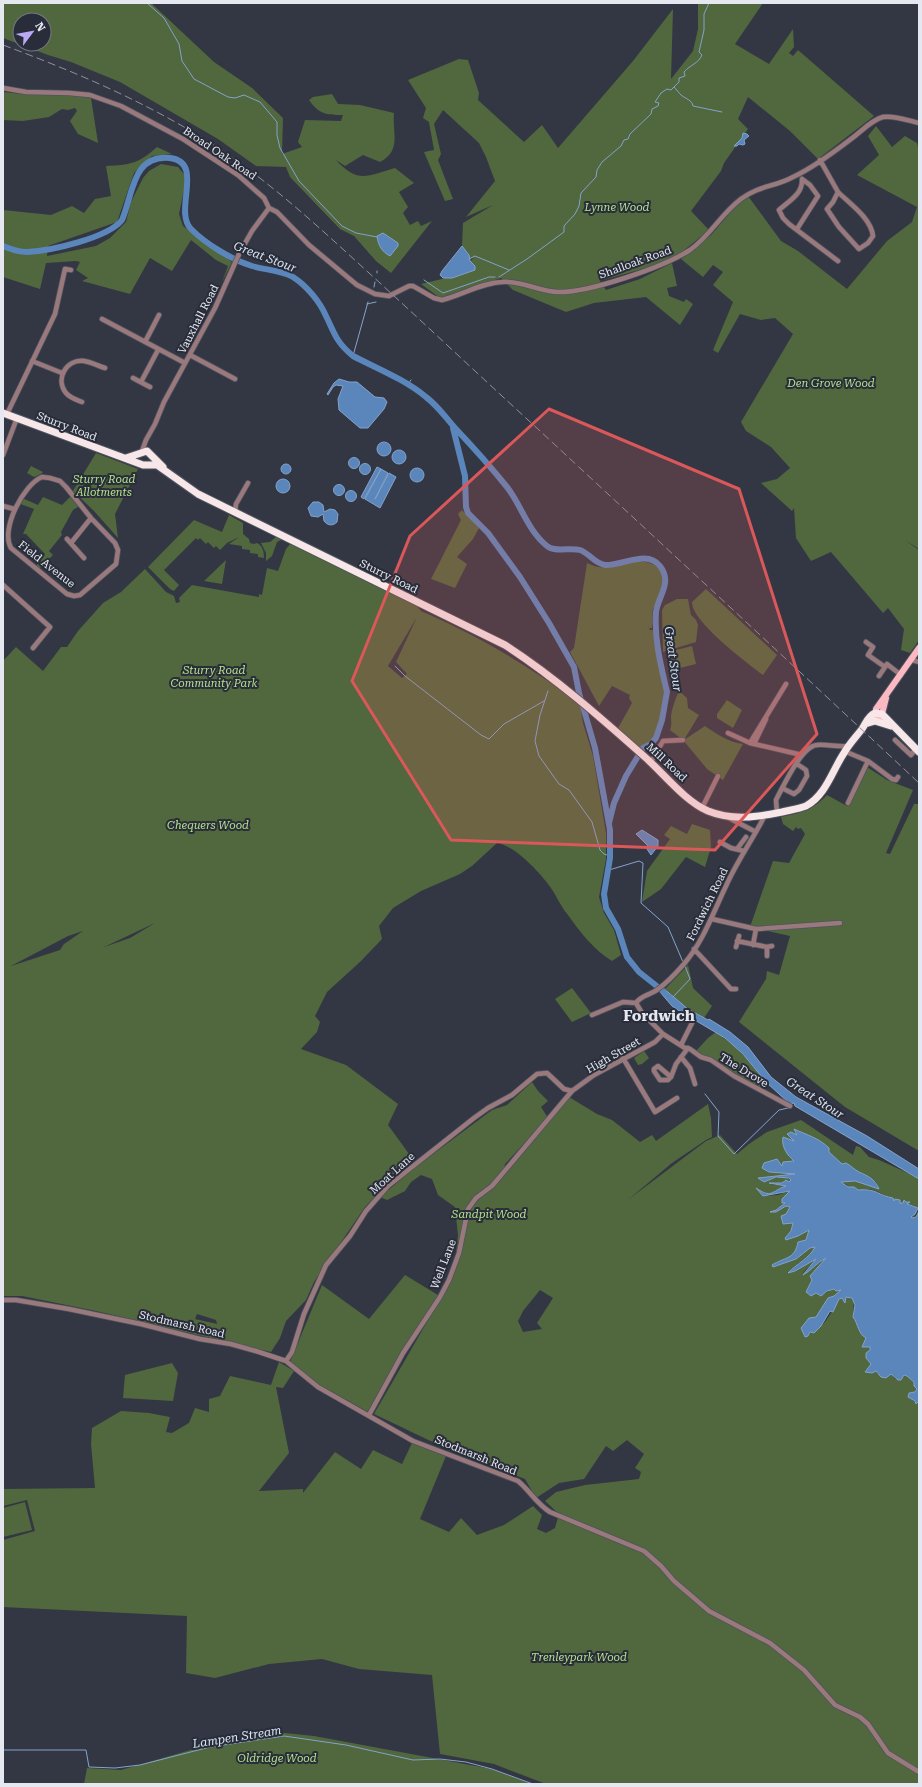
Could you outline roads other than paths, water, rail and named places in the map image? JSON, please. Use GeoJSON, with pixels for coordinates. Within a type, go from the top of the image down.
{"type":"FeatureCollection","features":[{"type":"Feature","properties":{"kind":"highway","name":"Sturry Road"},"geometry":{"type":"LineString","coordinates":[[5,414],[145,466],[150,464],[157,465],[164,469]]}},
{"type":"Feature","properties":{"kind":"highway","name":"Sturry Road"},"geometry":{"type":"LineString","coordinates":[[145,453],[191,490],[505,645],[542,670],[596,715]]}},
{"type":"Feature","properties":{"kind":"highway"},"geometry":{"type":"LineString","coordinates":[[124,458],[145,453]]}},
{"type":"Feature","properties":{"kind":"highway"},"geometry":{"type":"LineString","coordinates":[[141,464],[138,459],[145,453]]}},
{"type":"Feature","properties":{"kind":"highway"},"geometry":{"type":"LineString","coordinates":[[145,453],[153,460],[150,464]]}},
{"type":"Feature","properties":{"kind":"highway","name":"Mill Road"},"geometry":{"type":"LineString","coordinates":[[596,715],[702,808],[728,817],[738,818],[777,813],[804,806],[818,796],[830,780],[846,749],[872,714],[878,717]]}},
{"type":"Feature","properties":{"kind":"highway"},"geometry":{"type":"LineString","coordinates":[[878,717],[892,726],[918,751]]}},
{"type":"Feature","properties":{"kind":"main road"},"geometry":{"type":"LineString","coordinates":[[878,717],[881,702],[919,648]]}},
{"type":"Feature","properties":{"kind":"street","name":"Broad Oak Road"},"geometry":{"type":"LineString","coordinates":[[3,88],[26,92],[90,95],[121,106],[184,139],[230,169],[256,189],[264,198],[269,208],[277,212],[306,242],[357,285],[375,294],[389,296],[393,295]]}},
{"type":"Feature","properties":{"kind":"street","name":"Shalloak Road"},"geometry":{"type":"LineString","coordinates":[[393,295],[409,286],[413,286],[434,298],[442,300],[484,285],[500,282],[514,283],[558,292],[583,290],[612,281],[674,259],[690,250],[708,235],[741,199],[759,188],[793,177],[820,160],[872,123],[884,117],[889,117],[919,123]]}},
{"type":"Feature","properties":{"kind":"street"},"geometry":{"type":"LineString","coordinates":[[820,160],[838,192],[859,212],[872,228],[873,236],[868,243],[859,249],[839,227],[828,209],[838,192]]}},
{"type":"Feature","properties":{"kind":"street"},"geometry":{"type":"LineString","coordinates":[[801,172],[803,187],[798,194],[779,210],[789,224],[838,261]]}},
{"type":"Feature","properties":{"kind":"street"},"geometry":{"type":"LineString","coordinates":[[797,229],[818,196],[810,185],[802,179]]}},
{"type":"Feature","properties":{"kind":"street","name":"Vauxhall Road"},"geometry":{"type":"LineString","coordinates":[[145,453],[146,440],[155,424],[164,402],[215,308],[239,254],[252,231],[269,208]]}},
{"type":"Feature","properties":{"kind":"street"},"geometry":{"type":"LineString","coordinates":[[5,414],[55,314],[65,269],[71,270]]}},
{"type":"Feature","properties":{"kind":"street"},"geometry":{"type":"LineString","coordinates":[[145,342],[159,315]]}},
{"type":"Feature","properties":{"kind":"street"},"geometry":{"type":"LineString","coordinates":[[102,319],[185,364]]}},
{"type":"Feature","properties":{"kind":"street"},"geometry":{"type":"LineString","coordinates":[[141,382],[158,350]]}},
{"type":"Feature","properties":{"kind":"street"},"geometry":{"type":"LineString","coordinates":[[190,355],[235,379]]}},
{"type":"Feature","properties":{"kind":"street"},"geometry":{"type":"LineString","coordinates":[[32,361],[62,372]]}},
{"type":"Feature","properties":{"kind":"street"},"geometry":{"type":"LineString","coordinates":[[82,402],[74,399],[66,393],[61,381],[62,372],[69,365],[83,361],[105,368]]}},
{"type":"Feature","properties":{"kind":"street"},"geometry":{"type":"LineString","coordinates":[[132,378],[150,387]]}},
{"type":"Feature","properties":{"kind":"street"},"geometry":{"type":"LineString","coordinates":[[3,455],[17,418]]}},
{"type":"Feature","properties":{"kind":"street","name":"Field Avenue"},"geometry":{"type":"LineString","coordinates":[[42,477],[60,481],[91,518],[115,543],[118,550],[117,560],[85,592],[74,596],[61,589],[11,548],[6,539],[6,533],[14,509],[34,481],[42,477]]}},
{"type":"Feature","properties":{"kind":"street"},"geometry":{"type":"LineString","coordinates":[[235,512],[236,504],[248,483]]}},
{"type":"Feature","properties":{"kind":"street"},"geometry":{"type":"LineString","coordinates":[[228,509],[236,504]]}},
{"type":"Feature","properties":{"kind":"street"},"geometry":{"type":"LineString","coordinates":[[3,506],[14,509]]}},
{"type":"Feature","properties":{"kind":"street"},"geometry":{"type":"LineString","coordinates":[[71,543],[91,518]]}},
{"type":"Feature","properties":{"kind":"street"},"geometry":{"type":"LineString","coordinates":[[67,539],[84,558]]}},
{"type":"Feature","properties":{"kind":"street"},"geometry":{"type":"LineString","coordinates":[[3,585],[50,627],[33,648]]}},
{"type":"Feature","properties":{"kind":"street"},"geometry":{"type":"LineString","coordinates":[[866,642],[874,647],[868,655],[887,664],[901,675]]}},
{"type":"Feature","properties":{"kind":"street"},"geometry":{"type":"LineString","coordinates":[[912,660],[919,662]]}},
{"type":"Feature","properties":{"kind":"street"},"geometry":{"type":"LineString","coordinates":[[879,676],[887,664]]}},
{"type":"Feature","properties":{"kind":"street"},"geometry":{"type":"LineString","coordinates":[[752,743],[767,714],[786,684]]}},
{"type":"Feature","properties":{"kind":"street"},"geometry":{"type":"LineString","coordinates":[[728,733],[752,743],[802,755]]}},
{"type":"Feature","properties":{"kind":"street"},"geometry":{"type":"LineString","coordinates":[[649,760],[663,741],[683,740]]}},
{"type":"Feature","properties":{"kind":"street"},"geometry":{"type":"LineString","coordinates":[[895,740],[911,755],[918,751]]}},
{"type":"Feature","properties":{"kind":"street"},"geometry":{"type":"LineString","coordinates":[[777,813],[776,800],[782,788],[802,755],[806,750],[815,745],[846,749],[870,763],[892,779],[896,780],[898,777]]}},
{"type":"Feature","properties":{"kind":"street"},"geometry":{"type":"LineString","coordinates":[[848,803],[860,775],[870,763]]}},
{"type":"Feature","properties":{"kind":"street"},"geometry":{"type":"LineString","coordinates":[[782,788],[794,794],[799,790],[807,776],[806,770],[797,764]]}},
{"type":"Feature","properties":{"kind":"street"},"geometry":{"type":"LineString","coordinates":[[702,808],[718,776]]}},
{"type":"Feature","properties":{"kind":"street","name":"Fordwich Road"},"geometry":{"type":"LineString","coordinates":[[636,1003],[646,994],[658,990],[684,964],[712,919],[726,885],[763,819],[762,815]]}},
{"type":"Feature","properties":{"kind":"street"},"geometry":{"type":"LineString","coordinates":[[728,817],[756,832]]}},
{"type":"Feature","properties":{"kind":"street"},"geometry":{"type":"LineString","coordinates":[[737,849],[746,836]]}},
{"type":"Feature","properties":{"kind":"street"},"geometry":{"type":"LineString","coordinates":[[720,842],[731,848],[744,851]]}},
{"type":"Feature","properties":{"kind":"street"},"geometry":{"type":"LineString","coordinates":[[712,919],[756,929],[840,923]]}},
{"type":"Feature","properties":{"kind":"street"},"geometry":{"type":"LineString","coordinates":[[753,945],[756,929]]}},
{"type":"Feature","properties":{"kind":"street"},"geometry":{"type":"LineString","coordinates":[[736,947],[738,939],[753,945],[769,947],[767,956]]}},
{"type":"Feature","properties":{"kind":"street"},"geometry":{"type":"LineString","coordinates":[[694,949],[716,975],[731,989],[736,989]]}},
{"type":"Feature","properties":{"kind":"street"},"geometry":{"type":"LineString","coordinates":[[592,1015],[623,1002],[636,1003]]}},
{"type":"Feature","properties":{"kind":"street","name":"The Drove"},"geometry":{"type":"LineString","coordinates":[[636,1003],[642,1013],[662,1034],[689,1048],[734,1076],[790,1106]]}},
{"type":"Feature","properties":{"kind":"street"},"geometry":{"type":"LineString","coordinates":[[681,1045],[692,1023]]}},
{"type":"Feature","properties":{"kind":"street","name":"High Street"},"geometry":{"type":"LineString","coordinates":[[572,1091],[594,1075],[655,1042],[662,1034]]}},
{"type":"Feature","properties":{"kind":"street"},"geometry":{"type":"LineString","coordinates":[[671,1077],[681,1057],[689,1048]]}},
{"type":"Feature","properties":{"kind":"street"},"geometry":{"type":"LineString","coordinates":[[681,1057],[690,1068],[696,1084]]}},
{"type":"Feature","properties":{"kind":"street"},"geometry":{"type":"LineString","coordinates":[[623,1058],[655,1112],[676,1098]]}},
{"type":"Feature","properties":{"kind":"street","name":"Moat Lane"},"geometry":{"type":"LineString","coordinates":[[286,1362],[292,1352],[304,1314],[326,1265],[350,1236],[366,1211],[388,1186],[474,1118],[488,1108],[512,1095],[537,1074],[547,1073],[564,1089],[572,1091]]}},
{"type":"Feature","properties":{"kind":"street","name":"Well Lane"},"geometry":{"type":"LineString","coordinates":[[369,1415],[403,1353],[440,1297],[459,1253],[468,1209],[476,1198],[492,1186],[572,1091]]}},
{"type":"Feature","properties":{"kind":"street","name":"Stodmarsh Road"},"geometry":{"type":"LineString","coordinates":[[3,1300],[16,1300],[69,1309],[141,1324],[194,1338],[231,1344],[286,1362],[318,1387],[413,1440],[518,1481],[526,1488],[540,1506],[550,1512],[644,1551],[661,1566],[674,1581],[709,1611],[770,1643],[804,1670],[835,1705],[860,1717],[868,1724],[888,1753],[919,1772]]}},
{"type":"Feature","properties":{"kind":"water"},"geometry":{"type":"Polygon","coordinates":[[[743,133],[749,136],[744,140],[745,144],[734,146],[742,138],[743,133]]]}},
{"type":"Feature","properties":{"kind":"water"},"geometry":{"type":"Polygon","coordinates":[[[383,233],[398,243],[398,246],[390,256],[381,248],[378,242],[377,236],[383,233]]]}},
{"type":"Feature","properties":{"kind":"water"},"geometry":{"type":"Polygon","coordinates":[[[462,246],[469,255],[470,261],[475,266],[475,270],[452,278],[443,278],[440,275],[442,271],[462,246]]]}},
{"type":"Feature","properties":{"kind":"water"},"geometry":{"type":"Polygon","coordinates":[[[339,379],[349,382],[357,382],[375,397],[384,398],[387,402],[384,409],[368,428],[360,428],[339,410],[338,399],[343,386],[336,385],[328,395],[327,394],[334,383],[339,379]]]}},
{"type":"Feature","properties":{"kind":"water"},"geometry":{"type":"Polygon","coordinates":[[[381,442],[387,442],[391,446],[391,452],[387,456],[381,456],[377,452],[377,446],[381,442]]]}},
{"type":"Feature","properties":{"kind":"water"},"geometry":{"type":"Polygon","coordinates":[[[396,450],[402,450],[406,454],[406,460],[402,464],[396,464],[392,460],[392,454],[396,450]]]}},
{"type":"Feature","properties":{"kind":"water"},"geometry":{"type":"Polygon","coordinates":[[[352,458],[356,458],[358,459],[358,467],[352,468],[349,465],[349,461],[352,458]]]}},
{"type":"Feature","properties":{"kind":"water"},"geometry":{"type":"Polygon","coordinates":[[[284,464],[288,464],[291,469],[288,474],[284,474],[281,471],[281,467],[284,464]]]}},
{"type":"Feature","properties":{"kind":"water"},"geometry":{"type":"Polygon","coordinates":[[[363,464],[367,464],[369,465],[369,473],[363,474],[360,471],[360,467],[363,464]]]}},
{"type":"Feature","properties":{"kind":"water"},"geometry":{"type":"Polygon","coordinates":[[[377,467],[381,469],[364,499],[361,497],[377,467]]]}},
{"type":"Feature","properties":{"kind":"water"},"geometry":{"type":"Polygon","coordinates":[[[414,468],[420,468],[424,472],[424,478],[420,482],[414,482],[410,478],[410,472],[414,468]]]}},
{"type":"Feature","properties":{"kind":"water"},"geometry":{"type":"Polygon","coordinates":[[[381,469],[388,473],[375,499],[389,473],[396,477],[380,508],[365,499],[381,469]]]}},
{"type":"Feature","properties":{"kind":"water"},"geometry":{"type":"Polygon","coordinates":[[[280,479],[286,479],[290,483],[290,489],[286,493],[280,493],[276,489],[276,483],[280,479]]]}},
{"type":"Feature","properties":{"kind":"water"},"geometry":{"type":"Polygon","coordinates":[[[337,485],[341,485],[343,486],[343,494],[337,495],[334,492],[334,488],[337,485]]]}},
{"type":"Feature","properties":{"kind":"water"},"geometry":{"type":"Polygon","coordinates":[[[349,491],[353,491],[355,492],[355,500],[349,501],[346,498],[346,494],[349,491]]]}},
{"type":"Feature","properties":{"kind":"water"},"geometry":{"type":"Polygon","coordinates":[[[313,502],[319,502],[323,505],[324,512],[330,509],[335,510],[338,514],[337,522],[329,525],[324,521],[323,514],[318,517],[311,516],[308,508],[313,502]]]}},
{"type":"Feature","properties":{"kind":"water"},"geometry":{"type":"Polygon","coordinates":[[[642,830],[658,840],[658,846],[651,855],[647,849],[648,846],[636,834],[642,830]]]}},
{"type":"Feature","properties":{"kind":"water","name":"Great Stour"},"geometry":{"type":"Polygon","coordinates":[[[663,988],[688,1009],[708,1020],[709,1019],[730,1032],[748,1047],[771,1077],[796,1097],[867,1136],[919,1169],[919,1179],[795,1106],[794,1103],[790,1104],[767,1083],[742,1053],[725,1038],[672,1006],[659,990],[663,988]]]}},
{"type":"Feature","properties":{"kind":"water"},"geometry":{"type":"Polygon","coordinates":[[[794,1129],[821,1142],[829,1148],[829,1152],[842,1164],[846,1163],[857,1171],[871,1178],[879,1189],[855,1181],[841,1182],[848,1187],[854,1187],[858,1190],[874,1191],[884,1196],[893,1198],[894,1201],[895,1199],[900,1200],[900,1203],[903,1203],[904,1200],[906,1202],[910,1202],[907,1204],[918,1208],[915,1214],[911,1217],[916,1217],[919,1211],[919,1401],[916,1404],[915,1401],[908,1397],[909,1393],[915,1392],[917,1389],[914,1386],[914,1382],[907,1376],[904,1375],[901,1380],[898,1380],[891,1374],[886,1378],[881,1377],[876,1371],[872,1373],[865,1372],[871,1364],[866,1358],[866,1353],[870,1350],[870,1347],[862,1347],[866,1338],[861,1334],[853,1317],[855,1305],[852,1298],[846,1297],[845,1303],[842,1298],[839,1299],[833,1312],[830,1311],[821,1326],[814,1333],[810,1332],[808,1336],[805,1337],[801,1328],[809,1318],[816,1317],[828,1298],[834,1296],[841,1290],[836,1291],[834,1289],[827,1291],[821,1296],[816,1293],[811,1296],[806,1292],[812,1280],[810,1276],[826,1258],[803,1275],[816,1259],[795,1271],[788,1273],[806,1258],[815,1247],[810,1248],[796,1259],[773,1267],[772,1265],[792,1255],[797,1248],[798,1242],[806,1240],[809,1230],[786,1240],[785,1238],[791,1231],[793,1223],[783,1224],[781,1216],[786,1214],[790,1207],[786,1206],[776,1212],[770,1212],[776,1210],[785,1203],[782,1203],[782,1199],[790,1191],[763,1196],[756,1188],[769,1194],[786,1186],[769,1183],[782,1183],[786,1180],[789,1182],[791,1180],[789,1178],[776,1177],[764,1182],[758,1178],[795,1174],[769,1172],[762,1168],[764,1163],[777,1159],[782,1166],[783,1162],[794,1161],[789,1157],[786,1151],[783,1144],[783,1137],[794,1141],[787,1134],[791,1132],[797,1135],[794,1129]]]}},
{"type":"Feature","properties":{"kind":"waterway"},"geometry":{"type":"LineString","coordinates":[[147,3],[164,18],[179,44],[182,61],[194,79],[228,97],[235,98],[244,95],[260,102],[277,122],[277,135],[280,148],[299,181],[342,226],[356,233],[377,237]]}},
{"type":"Feature","properties":{"kind":"waterway"},"geometry":{"type":"LineString","coordinates":[[674,87],[679,82],[679,78],[685,76],[684,72],[701,58],[702,55],[699,52],[704,30],[704,14],[709,3]]}},
{"type":"Feature","properties":{"kind":"waterway"},"geometry":{"type":"LineString","coordinates":[[499,277],[564,232],[564,226],[575,214],[579,206],[581,193],[596,177],[597,170],[602,162],[621,146],[624,140],[628,139],[630,134],[651,114],[652,109],[658,106],[659,103],[655,102],[661,93],[667,89],[671,90],[674,87],[681,95],[690,101],[693,106],[722,112]]}},
{"type":"Feature","properties":{"kind":"waterway","name":"Great Stour"},"geometry":{"type":"LineString","coordinates":[[3,246],[27,252],[50,249],[92,238],[115,227],[122,220],[132,188],[141,169],[148,162],[157,158],[170,158],[180,161],[186,168],[187,188],[185,211],[186,221],[191,229],[212,246],[228,256],[252,266],[278,271],[293,277],[303,285],[320,305],[336,338],[347,351],[353,356],[409,385],[438,408],[507,487],[535,533],[547,546],[558,550],[580,550],[598,563],[605,565],[612,565],[641,558],[655,561],[664,572],[665,578],[664,589],[657,606],[656,632],[658,652],[667,692],[662,720],[656,738],[651,744],[643,748],[626,776],[614,803],[609,823]]}},
{"type":"Feature","properties":{"kind":"waterway"},"geometry":{"type":"LineString","coordinates":[[469,259],[475,256],[509,270]]}},
{"type":"Feature","properties":{"kind":"waterway"},"geometry":{"type":"LineString","coordinates":[[424,280],[443,293],[489,277],[495,277]]}},
{"type":"Feature","properties":{"kind":"waterway"},"geometry":{"type":"LineString","coordinates":[[374,287],[375,282]]}},
{"type":"Feature","properties":{"kind":"waterway"},"geometry":{"type":"LineString","coordinates":[[353,356],[368,302]]}},
{"type":"Feature","properties":{"kind":"waterway"},"geometry":{"type":"LineString","coordinates":[[367,304],[376,302]]}},
{"type":"Feature","properties":{"kind":"waterway","name":"Great Stour"},"geometry":{"type":"LineString","coordinates":[[408,384],[411,380]]}},
{"type":"Feature","properties":{"kind":"waterway","name":"Great Stour"},"geometry":{"type":"LineString","coordinates":[[453,428],[465,476],[466,507],[468,513],[488,533],[520,577],[549,623],[574,667],[579,693],[595,748],[610,830],[610,858],[604,894],[606,908],[618,929],[627,957],[639,972],[663,991]]}},
{"type":"Feature","properties":{"kind":"waterway"},"geometry":{"type":"LineString","coordinates":[[395,666],[405,676],[481,735],[489,739],[504,724],[544,701]]}},
{"type":"Feature","properties":{"kind":"waterway"},"geometry":{"type":"LineString","coordinates":[[548,691],[540,715],[535,741],[539,756],[559,784],[569,790],[592,822],[600,850],[604,854],[610,856]]}},
{"type":"Feature","properties":{"kind":"waterway","name":"Great Stour"},"geometry":{"type":"LineString","coordinates":[[609,870],[639,861],[643,863],[641,903],[668,927],[683,962]]}},
{"type":"Feature","properties":{"kind":"waterway","name":"Great Stour"},"geometry":{"type":"LineString","coordinates":[[673,997],[690,979],[685,966]]}},
{"type":"Feature","properties":{"kind":"waterway"},"geometry":{"type":"LineString","coordinates":[[705,1094],[719,1112],[718,1136],[734,1154],[779,1110],[788,1108]]}},
{"type":"Feature","properties":{"kind":"waterway","name":"Lampen Stream"},"geometry":{"type":"LineString","coordinates":[[3,1750],[86,1750],[89,1767],[115,1768],[140,1765],[210,1747],[284,1736],[346,1745],[413,1760],[440,1759],[466,1762],[492,1769],[533,1784]]}},
{"type":"Feature","properties":{"kind":"railway"},"geometry":{"type":"LineString","coordinates":[[3,45],[90,80],[174,121],[227,154],[264,181],[317,226],[390,293],[919,783]]}},
{"type":"Feature","properties":{"kind":"district","name":"Fordwich"},"geometry":{"type":"Point","coordinates":[659,1016]}},
{"type":"Feature","properties":{"kind":"park label","name":"Lynne Wood"},"geometry":{"type":"Point","coordinates":[617,207]}},
{"type":"Feature","properties":{"kind":"park label","name":"Den Grove Wood"},"geometry":{"type":"Point","coordinates":[831,383]}},
{"type":"Feature","properties":{"kind":"park label","name":"Sturry Road Allotments"},"geometry":{"type":"Point","coordinates":[104,485]}},
{"type":"Feature","properties":{"kind":"park label","name":"Sturry Road Community Park"},"geometry":{"type":"Point","coordinates":[214,676]}},
{"type":"Feature","properties":{"kind":"park label","name":"Chequers Wood"},"geometry":{"type":"Point","coordinates":[208,825]}},
{"type":"Feature","properties":{"kind":"park label","name":"Sandpit Wood"},"geometry":{"type":"Point","coordinates":[489,1214]}},
{"type":"Feature","properties":{"kind":"park label","name":"Trenleypark Wood"},"geometry":{"type":"Point","coordinates":[579,1657]}},
{"type":"Feature","properties":{"kind":"park label","name":"Oldridge Wood"},"geometry":{"type":"Point","coordinates":[277,1758]}}]}
